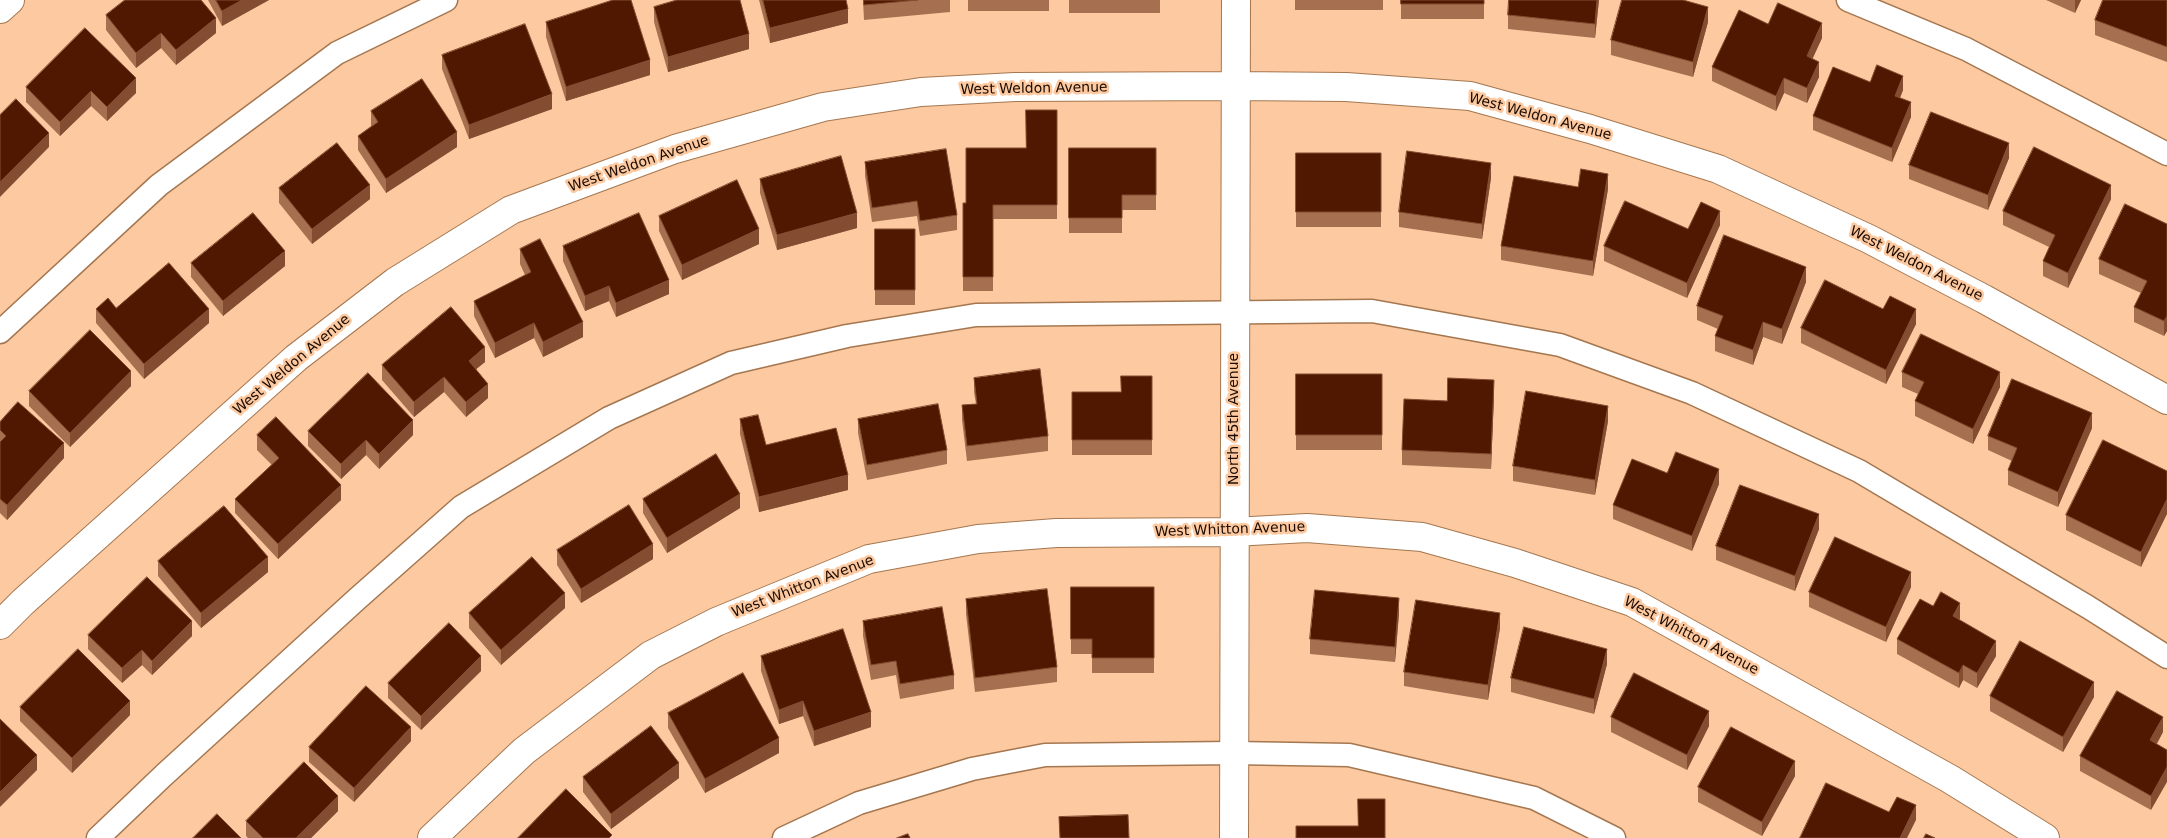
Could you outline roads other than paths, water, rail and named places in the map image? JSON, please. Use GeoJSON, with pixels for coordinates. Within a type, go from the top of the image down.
{"type":"FeatureCollection","features":[{"type":"Feature","properties":{"kind":"street"},"geometry":{"type":"LineString","coordinates":[[0,9],[10,0]]}},
{"type":"Feature","properties":{"kind":"street","name":"North 45th Avenue"},"geometry":{"type":"LineString","coordinates":[[1234,838],[1233,532],[1236,0]]}},
{"type":"Feature","properties":{"kind":"street","name":"West Weldon Avenue"},"geometry":{"type":"LineString","coordinates":[[0,624],[22,602],[296,358],[394,282],[511,210],[675,149],[823,107],[921,92],[1015,88],[1235,86],[1346,88],[1470,96],[1590,129],[1718,168],[1902,256],[2167,400]]}},
{"type":"Feature","properties":{"kind":"street","name":"West Whitton Avenue"},"geometry":{"type":"LineString","coordinates":[[432,838],[524,751],[651,655],[716,622],[869,559],[978,539],[1056,533],[1233,532],[1307,528],[1422,537],[1515,563],[1632,602],[1950,779],[2045,838]]}},
{"type":"Feature","properties":{"kind":"lane"},"geometry":{"type":"LineString","coordinates":[[0,332],[159,185],[337,53],[446,0]]}},
{"type":"Feature","properties":{"kind":"lane"},"geometry":{"type":"LineString","coordinates":[[1848,0],[1966,49],[2167,154]]}},
{"type":"Feature","properties":{"kind":"lane"},"geometry":{"type":"LineString","coordinates":[[98,838],[356,599],[461,507],[609,418],[731,363],[847,336],[976,315],[1372,311],[1560,344],[1692,393],[1859,471],[2088,607],[2167,657]]}},
{"type":"Feature","properties":{"kind":"lane"},"geometry":{"type":"LineString","coordinates":[[784,838],[859,803],[972,769],[1045,755],[1234,754],[1349,755],[1534,798],[1614,838]]}}]}
